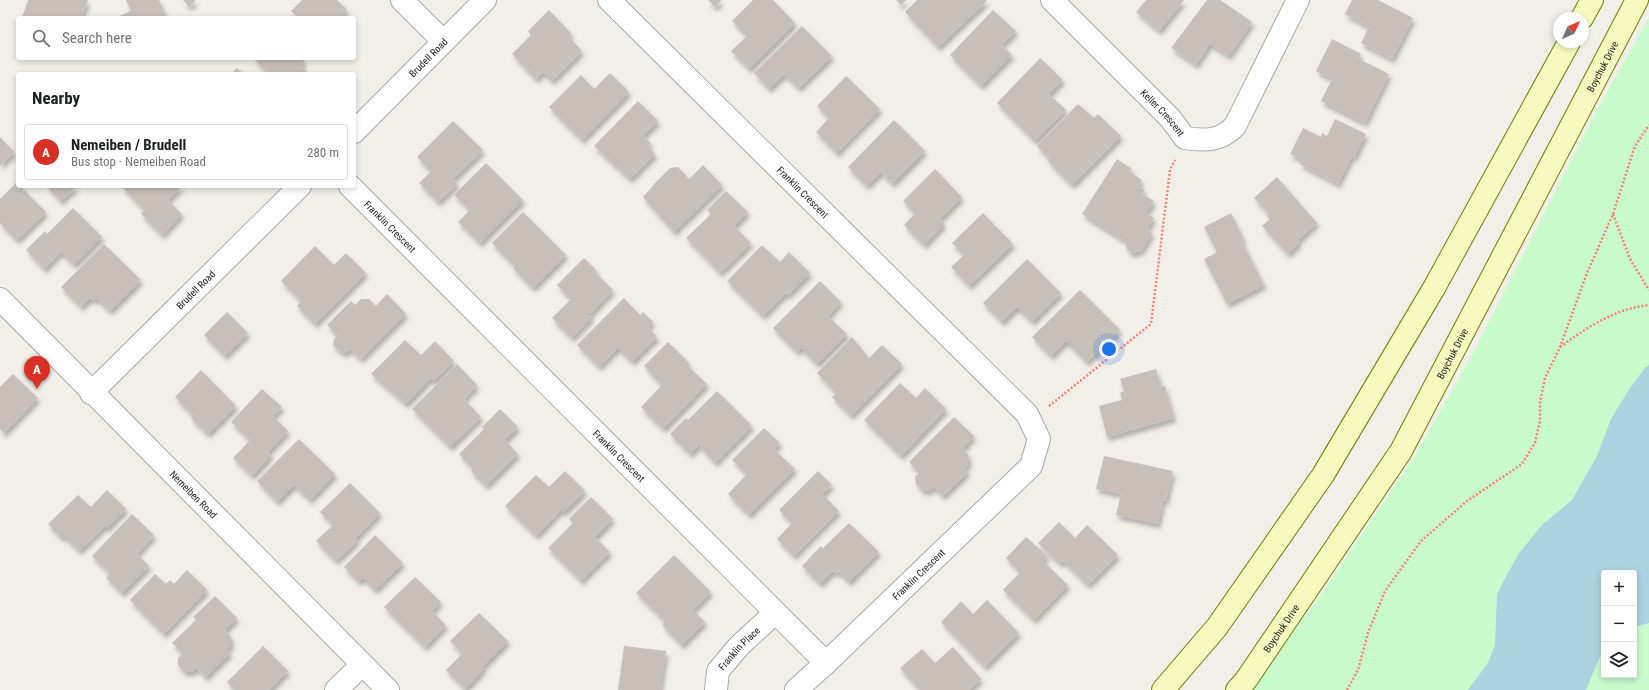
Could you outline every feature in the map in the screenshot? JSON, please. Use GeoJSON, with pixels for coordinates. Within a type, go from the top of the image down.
{"type":"FeatureCollection","features":[{"type":"Feature","properties":{"kind":"main road"},"geometry":{"type":"LineString","coordinates":[[1585,12],[1592,0]]}},
{"type":"Feature","properties":{"kind":"main road","name":"Boychuk Drive"},"geometry":{"type":"LineString","coordinates":[[1237,690],[1246,680],[1401,451],[1637,0]]}},
{"type":"Feature","properties":{"kind":"main road"},"geometry":{"type":"LineString","coordinates":[[1164,690],[1217,627],[1323,475],[1434,288],[1566,48]]}},
{"type":"Feature","properties":{"kind":"street"},"geometry":{"type":"LineString","coordinates":[[402,0],[443,41]]}},
{"type":"Feature","properties":{"kind":"street","name":"Brudell Road"},"geometry":{"type":"LineString","coordinates":[[356,130],[485,0]]}},
{"type":"Feature","properties":{"kind":"street","name":"Franklin Crescent"},"geometry":{"type":"LineString","coordinates":[[352,188],[826,663],[1031,466],[1039,439],[1027,414],[609,0]]}},
{"type":"Feature","properties":{"kind":"street","name":"Keller Crescent"},"geometry":{"type":"LineString","coordinates":[[1052,0],[1170,118],[1186,138],[1203,140],[1219,138],[1228,134],[1235,126],[1298,0]]}},
{"type":"Feature","properties":{"kind":"street","name":"Brudell Road"},"geometry":{"type":"LineString","coordinates":[[91,393],[298,188]]}},
{"type":"Feature","properties":{"kind":"street","name":"Nemeiben Road"},"geometry":{"type":"LineString","coordinates":[[0,300],[388,690]]}},
{"type":"Feature","properties":{"kind":"street","name":"Franklin Place"},"geometry":{"type":"LineString","coordinates":[[716,690],[718,671],[739,646],[775,613]]}},
{"type":"Feature","properties":{"kind":"street"},"geometry":{"type":"LineString","coordinates":[[796,690],[826,663]]}},
{"type":"Feature","properties":{"kind":"street"},"geometry":{"type":"LineString","coordinates":[[336,690],[362,665]]}},
{"type":"Feature","properties":{"kind":"path"},"geometry":{"type":"LineString","coordinates":[[1347,690],[1358,670],[1368,633],[1384,590],[1421,541],[1467,501],[1522,464],[1535,443],[1540,421],[1540,402],[1545,378],[1560,347],[1587,273],[1613,214],[1635,146],[1649,125]]}},
{"type":"Feature","properties":{"kind":"path"},"geometry":{"type":"LineString","coordinates":[[1060,398],[1151,324],[1170,170]]}},
{"type":"Feature","properties":{"kind":"path"},"geometry":{"type":"LineString","coordinates":[[1613,214],[1630,259],[1649,290]]}},
{"type":"Feature","properties":{"kind":"path"},"geometry":{"type":"LineString","coordinates":[[1560,347],[1602,319],[1632,307],[1649,305]]}},
{"type":"Feature","properties":{"kind":"green space"},"geometry":{"type":"Polygon","coordinates":[[[1649,17],[1649,690],[1247,690],[1316,602],[1413,459],[1473,353],[1593,117],[1649,17]]]}},
{"type":"Feature","properties":{"kind":"water"},"geometry":{"type":"Polygon","coordinates":[[[1649,365],[1649,623],[1637,626],[1637,570],[1601,570],[1601,654],[1586,690],[1468,690],[1488,663],[1495,645],[1497,595],[1505,578],[1520,552],[1542,525],[1572,500],[1597,456],[1611,419],[1630,388],[1649,365]]]}},
{"type":"Feature","properties":{"kind":"building"},"geometry":{"type":"Polygon","coordinates":[[[28,0],[88,0],[82,16],[23,16],[28,0]]]}},
{"type":"Feature","properties":{"kind":"building"},"geometry":{"type":"Polygon","coordinates":[[[126,0],[159,0],[166,16],[120,16],[131,11],[126,0]]]}},
{"type":"Feature","properties":{"kind":"building"},"geometry":{"type":"Polygon","coordinates":[[[183,0],[196,0],[189,7],[183,0]]]}},
{"type":"Feature","properties":{"kind":"building"},"geometry":{"type":"Polygon","coordinates":[[[302,0],[337,0],[347,10],[341,16],[296,16],[291,11],[302,0]]]}},
{"type":"Feature","properties":{"kind":"building"},"geometry":{"type":"Polygon","coordinates":[[[708,0],[722,0],[715,7],[708,0]]]}},
{"type":"Feature","properties":{"kind":"building"},"geometry":{"type":"Polygon","coordinates":[[[753,0],[773,0],[795,23],[749,69],[731,51],[747,36],[732,21],[753,0]]]}},
{"type":"Feature","properties":{"kind":"building"},"geometry":{"type":"Polygon","coordinates":[[[896,0],[906,0],[901,5],[896,0]]]}},
{"type":"Feature","properties":{"kind":"building"},"geometry":{"type":"Polygon","coordinates":[[[917,0],[987,1],[938,47],[905,12],[917,0]]]}},
{"type":"Feature","properties":{"kind":"building"},"geometry":{"type":"Polygon","coordinates":[[[1146,0],[1184,0],[1159,31],[1136,12],[1146,0]]]}},
{"type":"Feature","properties":{"kind":"building"},"geometry":{"type":"Polygon","coordinates":[[[1207,0],[1220,0],[1252,22],[1229,56],[1210,44],[1196,65],[1171,48],[1207,0]]]}},
{"type":"Feature","properties":{"kind":"building"},"geometry":{"type":"Polygon","coordinates":[[[1352,0],[1378,0],[1413,18],[1392,59],[1361,43],[1369,27],[1345,14],[1352,0]]]}},
{"type":"Feature","properties":{"kind":"building"},"geometry":{"type":"Polygon","coordinates":[[[549,10],[571,33],[568,36],[582,51],[552,81],[543,72],[536,79],[512,54],[531,35],[528,31],[549,10]]]}},
{"type":"Feature","properties":{"kind":"building"},"geometry":{"type":"Polygon","coordinates":[[[993,10],[1016,31],[1002,45],[1012,55],[981,86],[950,55],[993,10]]]}},
{"type":"Feature","properties":{"kind":"building"},"geometry":{"type":"Polygon","coordinates":[[[802,26],[832,56],[799,88],[784,74],[769,89],[754,73],[802,26]]]}},
{"type":"Feature","properties":{"kind":"building"},"geometry":{"type":"Polygon","coordinates":[[[1332,39],[1361,54],[1359,59],[1389,74],[1365,123],[1321,101],[1332,79],[1316,71],[1332,39]]]}},
{"type":"Feature","properties":{"kind":"building"},"geometry":{"type":"Polygon","coordinates":[[[1040,58],[1063,80],[1049,94],[1066,110],[1035,141],[997,103],[1040,58]]]}},
{"type":"Feature","properties":{"kind":"building"},"geometry":{"type":"Polygon","coordinates":[[[255,60],[303,60],[305,62],[301,66],[307,72],[267,72],[255,60]]]}},
{"type":"Feature","properties":{"kind":"building"},"geometry":{"type":"Polygon","coordinates":[[[237,68],[242,72],[233,72],[237,68]]]}},
{"type":"Feature","properties":{"kind":"building"},"geometry":{"type":"Polygon","coordinates":[[[610,73],[629,92],[582,140],[549,107],[581,75],[594,89],[610,73]]]}},
{"type":"Feature","properties":{"kind":"building"},"geometry":{"type":"Polygon","coordinates":[[[846,76],[880,109],[837,153],[816,132],[829,118],[817,106],[846,76]]]}},
{"type":"Feature","properties":{"kind":"building"},"geometry":{"type":"Polygon","coordinates":[[[638,101],[658,121],[643,136],[651,143],[647,146],[655,154],[630,179],[594,146],[638,101]]]}},
{"type":"Feature","properties":{"kind":"building"},"geometry":{"type":"Polygon","coordinates":[[[1078,104],[1094,118],[1098,114],[1121,136],[1072,185],[1048,161],[1050,159],[1037,146],[1078,104]]]}},
{"type":"Feature","properties":{"kind":"building"},"geometry":{"type":"Polygon","coordinates":[[[1335,119],[1366,134],[1354,158],[1352,156],[1338,184],[1300,164],[1302,160],[1290,154],[1303,128],[1321,137],[1322,133],[1327,136],[1335,119]]]}},
{"type":"Feature","properties":{"kind":"building"},"geometry":{"type":"Polygon","coordinates":[[[894,120],[925,151],[892,184],[881,172],[867,186],[848,167],[894,120]]]}},
{"type":"Feature","properties":{"kind":"building"},"geometry":{"type":"Polygon","coordinates":[[[453,121],[483,150],[453,179],[457,184],[438,202],[419,183],[431,171],[417,157],[453,121]]]}},
{"type":"Feature","properties":{"kind":"building"},"geometry":{"type":"Polygon","coordinates":[[[0,137],[14,152],[0,166],[0,137]]]}},
{"type":"Feature","properties":{"kind":"building"},"geometry":{"type":"Polygon","coordinates":[[[1117,159],[1132,169],[1130,172],[1142,180],[1138,186],[1145,190],[1142,194],[1154,201],[1146,213],[1154,218],[1147,229],[1152,233],[1141,251],[1131,253],[1127,249],[1125,241],[1082,214],[1117,159]]]}},
{"type":"Feature","properties":{"kind":"building"},"geometry":{"type":"Polygon","coordinates":[[[486,163],[523,200],[480,243],[458,222],[470,210],[454,195],[486,163]]]}},
{"type":"Feature","properties":{"kind":"building"},"geometry":{"type":"Polygon","coordinates":[[[703,165],[722,185],[674,232],[643,197],[670,168],[678,167],[689,179],[703,165]]]}},
{"type":"Feature","properties":{"kind":"building"},"geometry":{"type":"Polygon","coordinates":[[[935,169],[962,197],[940,219],[944,224],[924,245],[904,225],[915,213],[903,201],[935,169]]]}},
{"type":"Feature","properties":{"kind":"building"},"geometry":{"type":"Polygon","coordinates":[[[1277,177],[1317,223],[1298,240],[1300,242],[1288,254],[1262,226],[1270,219],[1267,216],[1269,214],[1254,198],[1277,177]]]}},
{"type":"Feature","properties":{"kind":"building"},"geometry":{"type":"Polygon","coordinates":[[[16,183],[16,188],[22,188],[46,212],[17,240],[0,223],[0,199],[16,183]]]}},
{"type":"Feature","properties":{"kind":"building"},"geometry":{"type":"Polygon","coordinates":[[[48,188],[75,188],[61,201],[48,188]]]}},
{"type":"Feature","properties":{"kind":"building"},"geometry":{"type":"Polygon","coordinates":[[[123,188],[180,188],[168,200],[182,214],[162,235],[141,214],[145,210],[123,188]]]}},
{"type":"Feature","properties":{"kind":"building"},"geometry":{"type":"Polygon","coordinates":[[[726,191],[748,212],[734,226],[751,243],[720,273],[686,238],[711,214],[707,210],[726,191]]]}},
{"type":"Feature","properties":{"kind":"building"},"geometry":{"type":"Polygon","coordinates":[[[73,208],[102,237],[74,265],[61,252],[44,269],[26,250],[45,231],[47,234],[73,208]]]}},
{"type":"Feature","properties":{"kind":"building"},"geometry":{"type":"Polygon","coordinates":[[[523,212],[566,255],[533,288],[513,268],[515,266],[492,243],[523,212]]]}},
{"type":"Feature","properties":{"kind":"building"},"geometry":{"type":"Polygon","coordinates":[[[983,213],[1013,244],[969,286],[951,267],[964,255],[952,243],[983,213]]]}},
{"type":"Feature","properties":{"kind":"building"},"geometry":{"type":"Polygon","coordinates":[[[1231,213],[1244,240],[1242,241],[1264,285],[1227,304],[1204,259],[1217,252],[1204,227],[1231,213]]]}},
{"type":"Feature","properties":{"kind":"building"},"geometry":{"type":"Polygon","coordinates":[[[104,244],[141,280],[110,311],[96,298],[93,301],[90,298],[81,307],[61,287],[104,244]]]}},
{"type":"Feature","properties":{"kind":"building"},"geometry":{"type":"Polygon","coordinates":[[[762,245],[780,262],[789,252],[810,273],[788,295],[786,293],[763,316],[727,281],[762,245]]]}},
{"type":"Feature","properties":{"kind":"building"},"geometry":{"type":"Polygon","coordinates":[[[315,246],[334,265],[346,253],[366,273],[315,324],[297,306],[301,301],[281,281],[315,246]]]}},
{"type":"Feature","properties":{"kind":"building"},"geometry":{"type":"Polygon","coordinates":[[[584,258],[597,271],[595,272],[613,290],[589,315],[592,317],[572,338],[552,318],[571,299],[557,285],[584,258]]]}},
{"type":"Feature","properties":{"kind":"building"},"geometry":{"type":"Polygon","coordinates":[[[1027,259],[1061,293],[1032,322],[1017,307],[1002,322],[983,303],[1027,259]]]}},
{"type":"Feature","properties":{"kind":"building"},"geometry":{"type":"Polygon","coordinates":[[[820,281],[841,302],[828,316],[847,334],[817,364],[801,348],[797,352],[773,328],[820,281]]]}},
{"type":"Feature","properties":{"kind":"building"},"geometry":{"type":"Polygon","coordinates":[[[1080,290],[1120,330],[1087,362],[1066,341],[1051,356],[1032,337],[1080,290]]]}},
{"type":"Feature","properties":{"kind":"building"},"geometry":{"type":"Polygon","coordinates":[[[387,294],[406,314],[361,359],[350,349],[346,353],[341,352],[333,346],[334,339],[337,335],[327,325],[351,301],[355,305],[361,299],[369,299],[376,306],[387,294]]]}},
{"type":"Feature","properties":{"kind":"building"},"geometry":{"type":"Polygon","coordinates":[[[624,298],[640,315],[643,312],[653,322],[648,327],[657,337],[632,362],[618,348],[599,367],[577,345],[624,298]]]}},
{"type":"Feature","properties":{"kind":"building"},"geometry":{"type":"Polygon","coordinates":[[[227,312],[248,333],[225,356],[204,335],[227,312]]]}},
{"type":"Feature","properties":{"kind":"building"},"geometry":{"type":"Polygon","coordinates":[[[852,337],[869,358],[882,345],[902,364],[851,416],[832,397],[836,393],[817,373],[852,337]]]}},
{"type":"Feature","properties":{"kind":"building"},"geometry":{"type":"Polygon","coordinates":[[[405,340],[421,355],[435,341],[454,361],[434,381],[431,378],[406,404],[371,374],[405,340]]]}},
{"type":"Feature","properties":{"kind":"building"},"geometry":{"type":"Polygon","coordinates":[[[668,342],[690,364],[688,366],[707,384],[663,429],[641,407],[662,385],[644,366],[668,342]]]}},
{"type":"Feature","properties":{"kind":"building"},"geometry":{"type":"Polygon","coordinates":[[[457,364],[477,385],[464,399],[481,417],[450,447],[412,409],[457,364]]]}},
{"type":"Feature","properties":{"kind":"building"},"geometry":{"type":"Polygon","coordinates":[[[1156,369],[1161,387],[1165,386],[1174,418],[1107,437],[1099,406],[1122,400],[1120,393],[1124,391],[1120,379],[1156,369]]]}},
{"type":"Feature","properties":{"kind":"building"},"geometry":{"type":"Polygon","coordinates":[[[201,370],[236,406],[208,434],[191,418],[193,415],[175,397],[201,370]]]}},
{"type":"Feature","properties":{"kind":"building"},"geometry":{"type":"Polygon","coordinates":[[[13,374],[38,398],[4,433],[0,429],[0,387],[13,374]]]}},
{"type":"Feature","properties":{"kind":"building"},"geometry":{"type":"Polygon","coordinates":[[[900,383],[916,398],[925,388],[946,409],[901,456],[864,420],[900,383]]]}},
{"type":"Feature","properties":{"kind":"building"},"geometry":{"type":"Polygon","coordinates":[[[262,389],[282,407],[273,416],[288,431],[268,452],[271,455],[252,476],[233,458],[250,440],[231,422],[262,389]]]}},
{"type":"Feature","properties":{"kind":"building"},"geometry":{"type":"Polygon","coordinates":[[[717,391],[752,426],[715,463],[699,445],[690,454],[670,434],[686,418],[688,420],[717,391]]]}},
{"type":"Feature","properties":{"kind":"building"},"geometry":{"type":"Polygon","coordinates":[[[500,409],[518,427],[505,440],[518,454],[486,486],[471,471],[473,468],[459,454],[484,429],[482,427],[500,409]]]}},
{"type":"Feature","properties":{"kind":"building"},"geometry":{"type":"Polygon","coordinates":[[[954,417],[974,436],[963,448],[968,454],[969,464],[964,468],[968,472],[943,496],[934,487],[930,490],[923,491],[916,484],[915,477],[919,473],[909,462],[954,417]]]}},
{"type":"Feature","properties":{"kind":"building"},"geometry":{"type":"Polygon","coordinates":[[[764,428],[780,443],[774,449],[795,469],[749,515],[728,494],[747,474],[732,460],[764,428]]]}},
{"type":"Feature","properties":{"kind":"building"},"geometry":{"type":"Polygon","coordinates":[[[299,439],[335,474],[310,500],[294,485],[277,502],[257,481],[299,439]]]}},
{"type":"Feature","properties":{"kind":"building"},"geometry":{"type":"Polygon","coordinates":[[[1104,456],[1173,471],[1166,501],[1163,500],[1158,524],[1116,515],[1121,494],[1096,489],[1104,456]]]}},
{"type":"Feature","properties":{"kind":"building"},"geometry":{"type":"Polygon","coordinates":[[[565,471],[585,491],[564,512],[561,510],[536,536],[505,506],[536,475],[549,487],[565,471]]]}},
{"type":"Feature","properties":{"kind":"building"},"geometry":{"type":"Polygon","coordinates":[[[818,471],[832,485],[822,494],[839,511],[794,556],[777,539],[792,523],[779,510],[818,471]]]}},
{"type":"Feature","properties":{"kind":"building"},"geometry":{"type":"Polygon","coordinates":[[[350,483],[380,513],[355,539],[357,541],[336,561],[316,541],[333,525],[320,512],[350,483]]]}},
{"type":"Feature","properties":{"kind":"building"},"geometry":{"type":"Polygon","coordinates":[[[107,490],[126,509],[107,528],[105,526],[79,551],[64,536],[62,538],[48,524],[78,495],[91,507],[107,490]]]}},
{"type":"Feature","properties":{"kind":"building"},"geometry":{"type":"Polygon","coordinates":[[[591,497],[613,519],[595,537],[610,552],[581,581],[548,548],[573,523],[569,519],[591,497]]]}},
{"type":"Feature","properties":{"kind":"building"},"geometry":{"type":"Polygon","coordinates":[[[132,514],[154,535],[137,554],[149,566],[122,593],[106,578],[110,574],[92,556],[132,514]]]}},
{"type":"Feature","properties":{"kind":"building"},"geometry":{"type":"Polygon","coordinates":[[[1059,522],[1075,538],[1087,525],[1118,555],[1088,585],[1063,561],[1060,564],[1038,543],[1059,522]]]}},
{"type":"Feature","properties":{"kind":"building"},"geometry":{"type":"Polygon","coordinates":[[[849,523],[879,552],[849,582],[838,571],[836,574],[833,571],[820,584],[802,566],[821,546],[823,548],[849,523]]]}},
{"type":"Feature","properties":{"kind":"building"},"geometry":{"type":"Polygon","coordinates":[[[375,535],[403,563],[375,590],[363,578],[359,582],[344,567],[375,535]]]}},
{"type":"Feature","properties":{"kind":"building"},"geometry":{"type":"Polygon","coordinates":[[[1026,537],[1047,556],[1043,561],[1068,585],[1034,620],[1003,590],[1020,572],[1006,558],[1026,537]]]}},
{"type":"Feature","properties":{"kind":"building"},"geometry":{"type":"Polygon","coordinates":[[[674,555],[711,592],[693,610],[705,622],[682,645],[663,626],[664,620],[636,593],[674,555]]]}},
{"type":"Feature","properties":{"kind":"building"},"geometry":{"type":"Polygon","coordinates":[[[187,570],[207,590],[164,634],[130,600],[155,574],[166,584],[170,580],[174,584],[187,570]]]}},
{"type":"Feature","properties":{"kind":"building"},"geometry":{"type":"Polygon","coordinates":[[[415,577],[441,602],[432,611],[446,625],[425,647],[384,607],[415,577]]]}},
{"type":"Feature","properties":{"kind":"building"},"geometry":{"type":"Polygon","coordinates":[[[215,596],[237,618],[225,630],[231,637],[231,645],[227,649],[230,653],[206,677],[196,668],[192,672],[185,672],[178,665],[178,658],[183,653],[172,643],[196,620],[193,617],[215,596]]]}},
{"type":"Feature","properties":{"kind":"building"},"geometry":{"type":"Polygon","coordinates":[[[987,600],[1019,633],[985,667],[941,622],[961,601],[973,614],[987,600]]]}},
{"type":"Feature","properties":{"kind":"building"},"geometry":{"type":"Polygon","coordinates":[[[479,613],[508,641],[482,667],[484,669],[465,689],[446,670],[462,654],[450,641],[479,613]]]}},
{"type":"Feature","properties":{"kind":"building"},"geometry":{"type":"Polygon","coordinates":[[[263,646],[288,671],[269,690],[235,690],[227,682],[263,646]]]}},
{"type":"Feature","properties":{"kind":"building"},"geometry":{"type":"Polygon","coordinates":[[[624,646],[666,651],[660,690],[618,690],[624,646]]]}},
{"type":"Feature","properties":{"kind":"building"},"geometry":{"type":"Polygon","coordinates":[[[953,647],[981,679],[969,690],[920,690],[900,668],[922,649],[935,663],[953,647]]]}},
{"type":"Feature","properties":{"kind":"place","name":"Nemeiben / Brudell"},"geometry":{"type":"Point","coordinates":[37,389]}}]}
